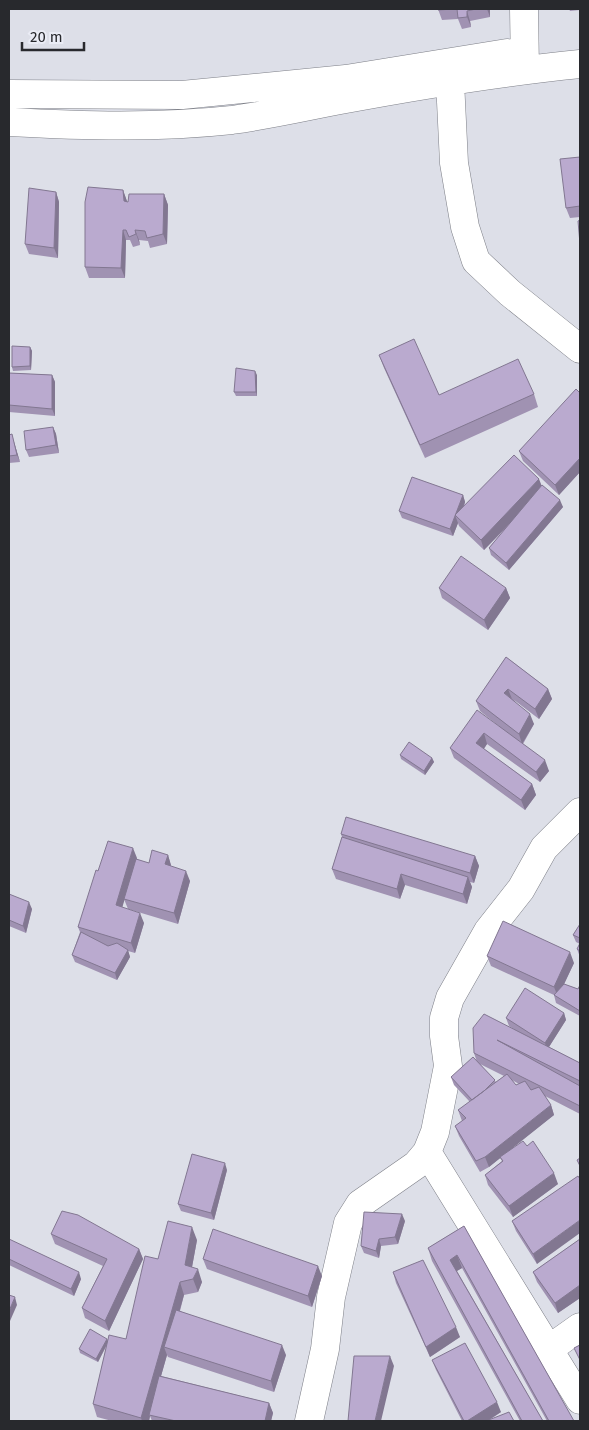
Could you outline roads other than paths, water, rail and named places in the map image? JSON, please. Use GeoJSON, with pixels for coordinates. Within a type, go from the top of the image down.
{"type":"FeatureCollection","features":[{"type":"Feature","properties":{"kind":"street"},"geometry":{"type":"LineString","coordinates":[[524,9],[525,60]]}},
{"type":"Feature","properties":{"kind":"street"},"geometry":{"type":"LineString","coordinates":[[9,122],[84,126],[182,124],[277,113],[449,72],[525,60],[580,46]]}},
{"type":"Feature","properties":{"kind":"street"},"geometry":{"type":"LineString","coordinates":[[525,60],[580,64]]}},
{"type":"Feature","properties":{"kind":"street"},"geometry":{"type":"LineString","coordinates":[[9,94],[182,95],[346,79],[449,72]]}},
{"type":"Feature","properties":{"kind":"street"},"geometry":{"type":"LineString","coordinates":[[449,72],[454,163],[465,227],[476,261],[510,293],[580,349]]}},
{"type":"Feature","properties":{"kind":"street"},"geometry":{"type":"LineString","coordinates":[[182,95],[182,124]]}},
{"type":"Feature","properties":{"kind":"street"},"geometry":{"type":"LineString","coordinates":[[309,1421],[325,1349],[331,1297],[348,1222],[360,1204],[416,1165],[427,1152],[435,1132],[448,1066],[444,1018],[450,998],[488,931],[522,889],[544,848],[580,812]]}},
{"type":"Feature","properties":{"kind":"street"},"geometry":{"type":"LineString","coordinates":[[427,1152],[580,1400]]}},
{"type":"Feature","properties":{"kind":"street"},"geometry":{"type":"LineString","coordinates":[[549,1349],[580,1327]]}}]}
